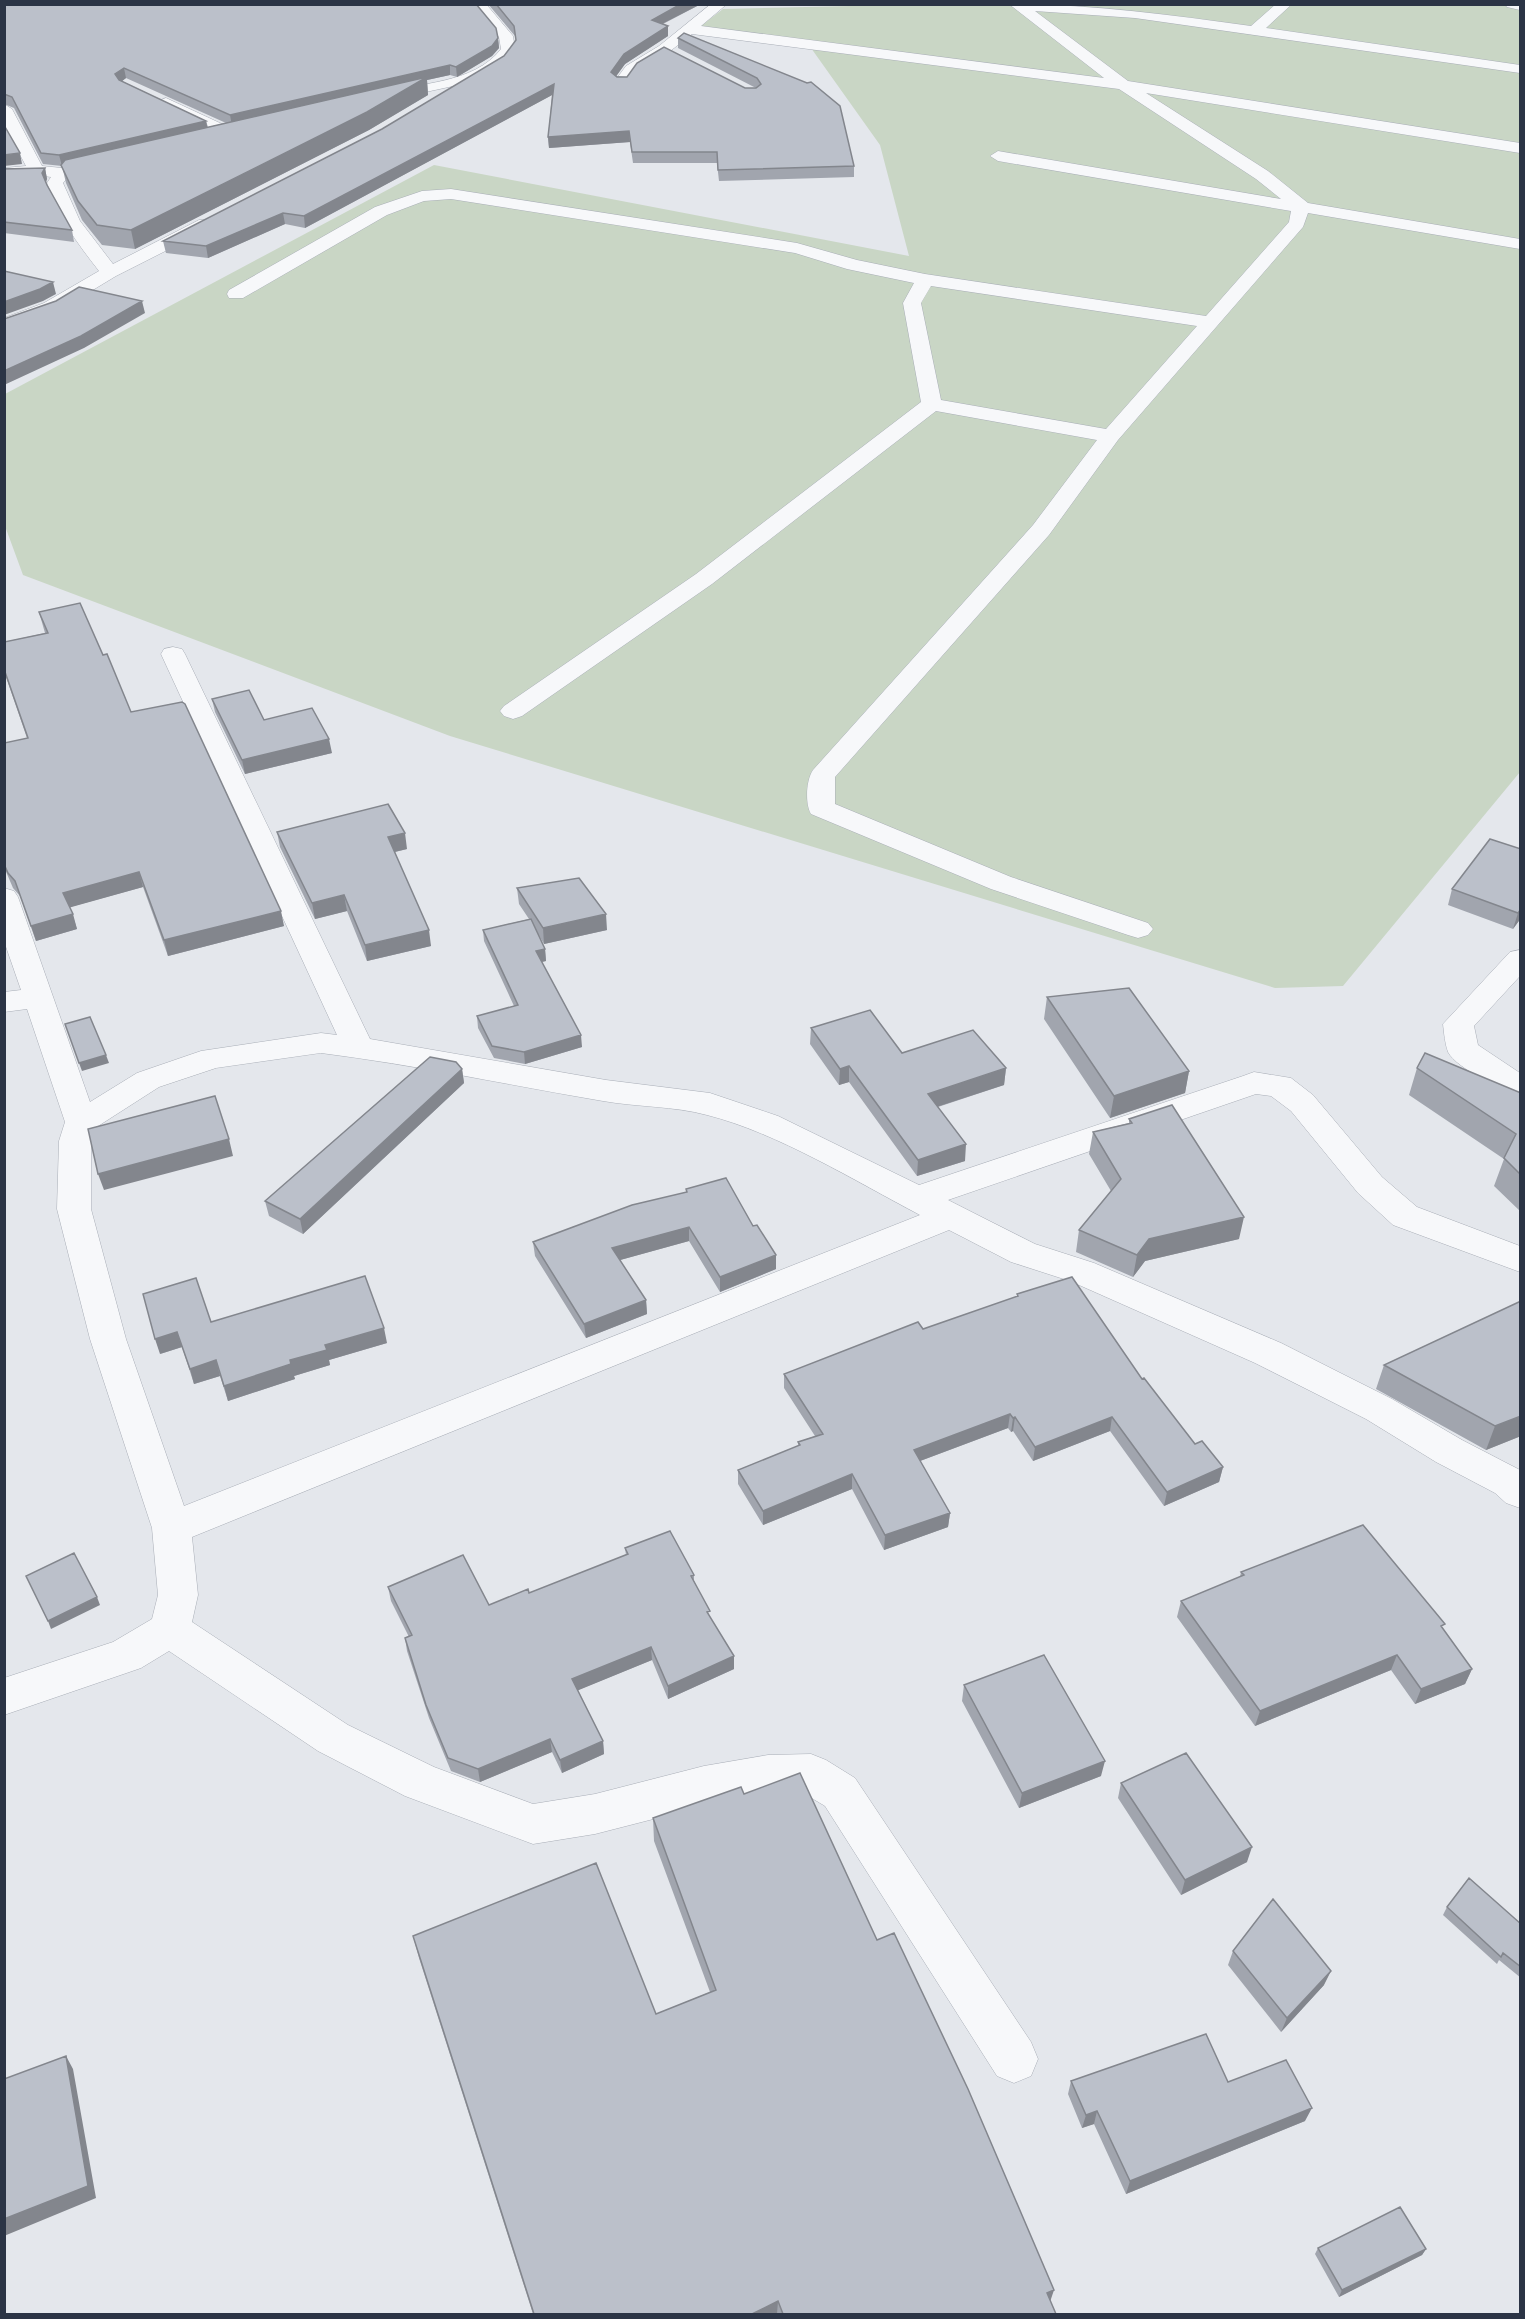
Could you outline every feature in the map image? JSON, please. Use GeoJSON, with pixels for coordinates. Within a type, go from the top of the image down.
{"type":"FeatureCollection","features":[{"type":"Feature","properties":{"kind":"street"},"geometry":{"type":"LineString","coordinates":[[622,82],[630,69],[664,49],[720,4]]}},
{"type":"Feature","properties":{"kind":"street"},"geometry":{"type":"LineString","coordinates":[[1254,31],[1285,4]]}},
{"type":"Feature","properties":{"kind":"street"},"geometry":{"type":"LineString","coordinates":[[1512,4],[1521,6]]}},
{"type":"Feature","properties":{"kind":"street"},"geometry":{"type":"LineString","coordinates":[[1017,5],[1135,14],[1521,69]]}},
{"type":"Feature","properties":{"kind":"street"},"geometry":{"type":"LineString","coordinates":[[1017,5],[1123,85],[1262,175],[1300,206]]}},
{"type":"Feature","properties":{"kind":"street"},"geometry":{"type":"LineString","coordinates":[[425,106],[499,61],[508,49],[506,36],[482,6]]}},
{"type":"Feature","properties":{"kind":"street"},"geometry":{"type":"LineString","coordinates":[[689,29],[1123,85],[1521,148]]}},
{"type":"Feature","properties":{"kind":"street"},"geometry":{"type":"LineString","coordinates":[[664,49],[684,59]]}},
{"type":"Feature","properties":{"kind":"street"},"geometry":{"type":"LineString","coordinates":[[364,101],[474,77]]}},
{"type":"Feature","properties":{"kind":"street"},"geometry":{"type":"LineString","coordinates":[[147,94],[235,132],[207,138]]}},
{"type":"Feature","properties":{"kind":"street"},"geometry":{"type":"LineString","coordinates":[[4,109],[36,170]]}},
{"type":"Feature","properties":{"kind":"street"},"geometry":{"type":"LineString","coordinates":[[998,156],[1521,244]]}},
{"type":"Feature","properties":{"kind":"street"},"geometry":{"type":"LineString","coordinates":[[4,173],[36,170],[63,173],[118,160]]}},
{"type":"Feature","properties":{"kind":"street"},"geometry":{"type":"LineString","coordinates":[[63,173],[55,183],[62,206],[78,234],[110,272]]}},
{"type":"Feature","properties":{"kind":"street"},"geometry":{"type":"LineString","coordinates":[[236,294],[381,211],[422,196],[451,194],[797,248],[853,265],[925,280],[1209,322]]}},
{"type":"Feature","properties":{"kind":"street"},"geometry":{"type":"LineString","coordinates":[[1138,929],[1002,883],[821,808],[822,776],[1041,530],[1111,435],[1297,223],[1300,206]]}},
{"type":"Feature","properties":{"kind":"street"},"geometry":{"type":"LineString","coordinates":[[4,325],[51,307],[110,272],[217,218]]}},
{"type":"Feature","properties":{"kind":"street"},"geometry":{"type":"LineString","coordinates":[[925,280],[912,303],[932,404]]}},
{"type":"Feature","properties":{"kind":"street"},"geometry":{"type":"LineString","coordinates":[[513,711],[704,579],[932,404],[1111,435]]}},
{"type":"Feature","properties":{"kind":"street"},"geometry":{"type":"LineString","coordinates":[[173,654],[358,1047]]}},
{"type":"Feature","properties":{"kind":"street"},"geometry":{"type":"LineString","coordinates":[[4,897],[81,1122],[75,1141],[74,1209],[108,1339],[172,1528],[178,1595],[170,1629],[126,1655],[4,1697]]}},
{"type":"Feature","properties":{"kind":"street"},"geometry":{"type":"LineString","coordinates":[[1521,959],[1458,1024],[1462,1050],[1503,1078],[1521,1084]]}},
{"type":"Feature","properties":{"kind":"street"},"geometry":{"type":"LineString","coordinates":[[4,1002],[39,998]]}},
{"type":"Feature","properties":{"kind":"street"},"geometry":{"type":"LineString","coordinates":[[81,1122],[148,1080],[212,1058],[321,1043],[396,1052],[606,1091],[710,1104],[767,1124],[819,1148],[1023,1253],[1093,1276],[1268,1353],[1379,1409],[1449,1451],[1517,1484]]}},
{"type":"Feature","properties":{"kind":"street"},"geometry":{"type":"LineString","coordinates":[[915,1199],[1254,1083],[1280,1086],[1302,1103],[1370,1185],[1405,1216],[1521,1259]]}},
{"type":"Feature","properties":{"kind":"street"},"geometry":{"type":"LineString","coordinates":[[172,1528],[953,1215]]}},
{"type":"Feature","properties":{"kind":"street"},"geometry":{"type":"LineString","coordinates":[[170,1629],[333,1738],[420,1782],[532,1824],[595,1814],[714,1784],[768,1774],[811,1774],[840,1792],[1014,2059]]}},
{"type":"Feature","properties":{"kind":"green space"},"geometry":{"type":"Polygon","coordinates":[[[937,4],[1520,5],[1520,772],[1343,986],[1275,988],[450,736],[23,575],[5,526],[5,394],[434,165],[909,256],[880,145],[811,48],[694,31],[723,9],[937,4]]]}},
{"type":"Feature","properties":{"kind":"building"},"geometry":{"type":"Polygon","coordinates":[[[4,4],[476,4],[496,28],[498,38],[492,46],[456,67],[450,65],[230,115],[124,68],[115,74],[119,80],[206,121],[59,155],[41,153],[12,97],[4,94],[4,4]]]}},
{"type":"Feature","properties":{"kind":"building"},"geometry":{"type":"Polygon","coordinates":[[[496,4],[681,4],[652,20],[668,26],[624,54],[611,72],[617,77],[627,77],[637,63],[664,47],[745,88],[756,88],[761,84],[757,78],[678,38],[684,33],[807,83],[811,82],[840,106],[854,166],[718,170],[717,152],[632,152],[629,131],[548,137],[554,84],[304,216],[283,213],[206,246],[163,241],[382,129],[504,56],[516,40],[514,26],[496,4]]]}},
{"type":"Feature","properties":{"kind":"building"},"geometry":{"type":"Polygon","coordinates":[[[427,77],[367,112],[131,230],[97,225],[78,201],[61,165],[65,160],[427,77]]]}},
{"type":"Feature","properties":{"kind":"building"},"geometry":{"type":"Polygon","coordinates":[[[4,125],[20,153],[4,155],[4,125]]]}},
{"type":"Feature","properties":{"kind":"building"},"geometry":{"type":"Polygon","coordinates":[[[45,168],[42,173],[47,185],[72,230],[4,222],[4,169],[45,168]]]}},
{"type":"Feature","properties":{"kind":"building"},"geometry":{"type":"Polygon","coordinates":[[[4,271],[53,282],[4,302],[4,271]]]}},
{"type":"Feature","properties":{"kind":"building"},"geometry":{"type":"Polygon","coordinates":[[[79,287],[142,301],[81,336],[4,371],[4,319],[56,301],[79,287]]]}},
{"type":"Feature","properties":{"kind":"building"},"geometry":{"type":"Polygon","coordinates":[[[80,603],[103,655],[107,654],[131,712],[182,702],[185,704],[281,911],[164,940],[139,872],[63,893],[73,914],[31,926],[15,881],[4,864],[4,743],[28,738],[4,669],[4,642],[48,633],[39,612],[80,603]]]}},
{"type":"Feature","properties":{"kind":"building"},"geometry":{"type":"Polygon","coordinates":[[[249,690],[264,720],[312,708],[329,739],[242,760],[212,699],[249,690]]]}},
{"type":"Feature","properties":{"kind":"building"},"geometry":{"type":"Polygon","coordinates":[[[388,804],[405,833],[388,837],[429,930],[365,945],[344,895],[312,903],[277,832],[388,804]]]}},
{"type":"Feature","properties":{"kind":"building"},"geometry":{"type":"Polygon","coordinates":[[[1490,839],[1521,849],[1521,909],[1518,913],[1452,889],[1490,839]]]}},
{"type":"Feature","properties":{"kind":"building"},"geometry":{"type":"Polygon","coordinates":[[[579,878],[606,914],[543,928],[517,888],[579,878]]]}},
{"type":"Feature","properties":{"kind":"building"},"geometry":{"type":"Polygon","coordinates":[[[531,919],[545,949],[536,951],[581,1035],[524,1052],[492,1046],[477,1016],[518,1005],[483,930],[531,919]]]}},
{"type":"Feature","properties":{"kind":"building"},"geometry":{"type":"Polygon","coordinates":[[[1129,988],[1189,1071],[1114,1096],[1047,997],[1129,988]]]}},
{"type":"Feature","properties":{"kind":"building"},"geometry":{"type":"Polygon","coordinates":[[[870,1010],[902,1053],[973,1030],[1006,1068],[928,1094],[966,1144],[918,1160],[849,1066],[840,1069],[811,1028],[870,1010]]]}},
{"type":"Feature","properties":{"kind":"building"},"geometry":{"type":"Polygon","coordinates":[[[90,1017],[106,1055],[79,1063],[65,1024],[90,1017]]]}},
{"type":"Feature","properties":{"kind":"building"},"geometry":{"type":"Polygon","coordinates":[[[1425,1053],[1521,1093],[1521,1175],[1504,1158],[1516,1134],[1417,1068],[1425,1053]]]}},
{"type":"Feature","properties":{"kind":"building"},"geometry":{"type":"Polygon","coordinates":[[[430,1057],[456,1062],[462,1069],[300,1219],[265,1201],[430,1057]]]}},
{"type":"Feature","properties":{"kind":"building"},"geometry":{"type":"Polygon","coordinates":[[[215,1096],[229,1139],[98,1174],[88,1129],[215,1096]]]}},
{"type":"Feature","properties":{"kind":"building"},"geometry":{"type":"Polygon","coordinates":[[[1172,1105],[1244,1217],[1149,1239],[1137,1255],[1079,1230],[1121,1179],[1093,1132],[1132,1123],[1129,1119],[1172,1105]]]}},
{"type":"Feature","properties":{"kind":"building"},"geometry":{"type":"Polygon","coordinates":[[[726,1178],[753,1226],[757,1225],[776,1255],[720,1277],[689,1227],[612,1248],[646,1300],[584,1324],[533,1242],[632,1205],[687,1192],[686,1189],[726,1178]]]}},
{"type":"Feature","properties":{"kind":"building"},"geometry":{"type":"Polygon","coordinates":[[[365,1276],[384,1328],[325,1345],[327,1350],[290,1360],[291,1364],[224,1386],[216,1360],[190,1369],[177,1332],[155,1339],[143,1294],[196,1278],[211,1322],[365,1276]]]}},
{"type":"Feature","properties":{"kind":"building"},"geometry":{"type":"Polygon","coordinates":[[[1072,1277],[1142,1379],[1144,1378],[1195,1444],[1202,1441],[1223,1467],[1167,1492],[1112,1417],[1035,1447],[1015,1417],[1013,1418],[1010,1414],[914,1450],[950,1513],[885,1535],[852,1474],[763,1511],[738,1470],[800,1445],[798,1442],[823,1434],[784,1374],[918,1322],[923,1329],[1018,1296],[1017,1294],[1072,1277]]]}},
{"type":"Feature","properties":{"kind":"building"},"geometry":{"type":"Polygon","coordinates":[[[1521,1301],[1521,1416],[1495,1426],[1384,1365],[1521,1301]]]}},
{"type":"Feature","properties":{"kind":"building"},"geometry":{"type":"Polygon","coordinates":[[[1363,1525],[1445,1624],[1441,1626],[1472,1669],[1421,1689],[1397,1655],[1260,1711],[1181,1601],[1244,1575],[1241,1572],[1363,1525]]]}},
{"type":"Feature","properties":{"kind":"building"},"geometry":{"type":"Polygon","coordinates":[[[670,1531],[694,1575],[691,1576],[710,1611],[707,1612],[734,1656],[668,1686],[651,1647],[572,1679],[603,1741],[560,1760],[550,1739],[478,1769],[448,1758],[426,1705],[405,1638],[412,1635],[388,1587],[463,1555],[489,1605],[528,1589],[529,1593],[628,1554],[625,1548],[670,1531]]]}},
{"type":"Feature","properties":{"kind":"building"},"geometry":{"type":"Polygon","coordinates":[[[74,1553],[97,1597],[48,1621],[26,1576],[74,1553]]]}},
{"type":"Feature","properties":{"kind":"building"},"geometry":{"type":"Polygon","coordinates":[[[1044,1655],[1105,1761],[1022,1793],[964,1685],[1044,1655]]]}},
{"type":"Feature","properties":{"kind":"building"},"geometry":{"type":"Polygon","coordinates":[[[1186,1753],[1252,1847],[1185,1880],[1121,1783],[1186,1753]]]}},
{"type":"Feature","properties":{"kind":"building"},"geometry":{"type":"Polygon","coordinates":[[[800,1773],[877,1940],[894,1933],[968,2089],[1054,2290],[1047,2293],[1056,2314],[783,2314],[778,2301],[752,2314],[534,2314],[413,1936],[596,1863],[656,2014],[716,1990],[653,1818],[741,1787],[744,1794],[800,1773]]]}},
{"type":"Feature","properties":{"kind":"building"},"geometry":{"type":"Polygon","coordinates":[[[1469,1878],[1521,1924],[1521,1967],[1503,1953],[1501,1957],[1447,1907],[1469,1878]]]}},
{"type":"Feature","properties":{"kind":"building"},"geometry":{"type":"Polygon","coordinates":[[[1273,1899],[1331,1971],[1287,2018],[1233,1951],[1273,1899]]]}},
{"type":"Feature","properties":{"kind":"building"},"geometry":{"type":"Polygon","coordinates":[[[1206,2034],[1228,2082],[1286,2060],[1312,2108],[1130,2181],[1097,2111],[1086,2115],[1071,2081],[1206,2034]]]}},
{"type":"Feature","properties":{"kind":"building"},"geometry":{"type":"Polygon","coordinates":[[[66,2056],[88,2186],[4,2219],[4,2079],[66,2056]]]}},
{"type":"Feature","properties":{"kind":"building"},"geometry":{"type":"Polygon","coordinates":[[[1400,2207],[1426,2249],[1342,2290],[1318,2248],[1400,2207]]]}}]}
